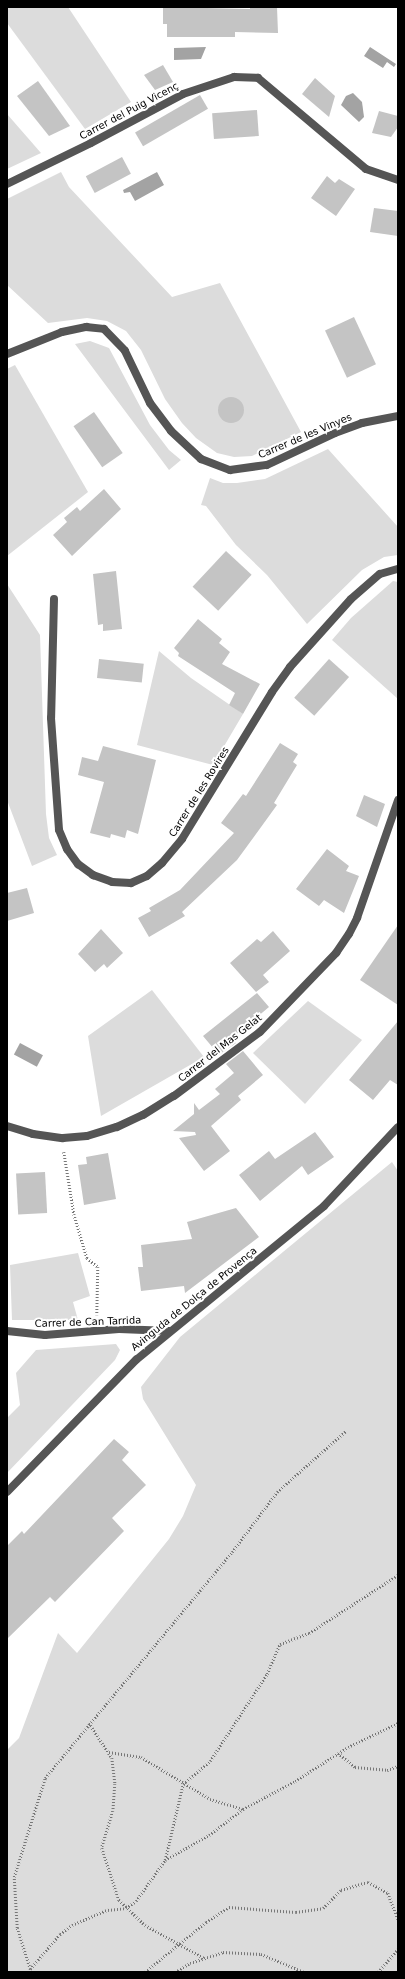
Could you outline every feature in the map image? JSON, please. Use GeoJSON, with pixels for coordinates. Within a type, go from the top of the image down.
{"type":"FeatureCollection","features":[{"type":"Feature","properties":{"kind":"street","name":"Carrer del Puig Vicenç"},"geometry":{"type":"LineString","coordinates":[[7,184],[183,94],[234,77],[258,78],[366,169],[398,180]]}},
{"type":"Feature","properties":{"kind":"street","name":"Carrer de les Vinyes"},"geometry":{"type":"LineString","coordinates":[[7,354],[62,332],[86,327],[104,329],[125,351],[150,403],[171,431],[201,459],[230,470],[267,464],[342,430],[362,423],[398,416]]}},
{"type":"Feature","properties":{"kind":"street","name":"Carrer de les Rovires"},"geometry":{"type":"LineString","coordinates":[[54,599],[51,718],[59,830],[74,859],[93,875],[112,882],[131,883],[147,876],[162,863],[182,839],[272,692],[294,662],[351,599],[380,574],[398,569]]}},
{"type":"Feature","properties":{"kind":"street","name":"Carrer del Mas Gelat"},"geometry":{"type":"LineString","coordinates":[[7,1126],[33,1134],[63,1138],[87,1136],[117,1127],[143,1115],[174,1096],[260,1032],[336,953],[349,934],[357,918],[398,800]]}},
{"type":"Feature","properties":{"kind":"street","name":"Avinguda de Dolça de Provença"},"geometry":{"type":"LineString","coordinates":[[7,1492],[121,1374],[170,1331],[324,1206],[398,1127]]}},
{"type":"Feature","properties":{"kind":"street","name":"Carrer de Can Tarrida"},"geometry":{"type":"LineString","coordinates":[[7,1332],[45,1335],[119,1329],[170,1331]]}},
{"type":"Feature","properties":{"kind":"path"},"geometry":{"type":"LineString","coordinates":[[64,1149],[74,1214],[87,1258],[98,1267],[97,1316],[93,1317]]}},
{"type":"Feature","properties":{"kind":"path"},"geometry":{"type":"LineString","coordinates":[[30,1971],[17,1928],[14,1877],[45,1778],[89,1723],[149,1654],[278,1492],[346,1431]]}},
{"type":"Feature","properties":{"kind":"path"},"geometry":{"type":"LineString","coordinates":[[30,1971],[60,1934],[72,1925],[108,1910],[126,1908],[136,1900],[165,1860],[183,1784],[210,1761],[267,1674],[280,1644],[309,1633],[398,1575]]}},
{"type":"Feature","properties":{"kind":"path"},"geometry":{"type":"LineString","coordinates":[[89,1723],[112,1758],[115,1784],[113,1811],[102,1848],[119,1900],[145,1925],[204,1958]]}},
{"type":"Feature","properties":{"kind":"path"},"geometry":{"type":"LineString","coordinates":[[165,1860],[209,1836],[243,1809],[296,1781],[338,1753],[398,1723]]}},
{"type":"Feature","properties":{"kind":"path"},"geometry":{"type":"LineString","coordinates":[[109,1752],[141,1757],[183,1784],[210,1799],[243,1809]]}},
{"type":"Feature","properties":{"kind":"path"},"geometry":{"type":"LineString","coordinates":[[338,1753],[355,1767],[387,1770],[398,1766]]}},
{"type":"Feature","properties":{"kind":"path"},"geometry":{"type":"LineString","coordinates":[[145,1972],[179,1944],[229,1907],[296,1912],[323,1908],[341,1890],[368,1882],[388,1893],[398,1919]]}},
{"type":"Feature","properties":{"kind":"path"},"geometry":{"type":"LineString","coordinates":[[378,1972],[398,1949]]}},
{"type":"Feature","properties":{"kind":"path"},"geometry":{"type":"LineString","coordinates":[[175,1972],[204,1958],[223,1952],[261,1954],[304,1972]]}},
{"type":"Feature","properties":{"kind":"shaded area"},"geometry":{"type":"Polygon","coordinates":[[[7,7],[68,7],[131,102],[85,129],[7,23],[7,7]]]}},
{"type":"Feature","properties":{"kind":"shaded area"},"geometry":{"type":"Polygon","coordinates":[[[206,47],[201,59],[174,60],[174,48],[206,47]]]}},
{"type":"Feature","properties":{"kind":"shaded area"},"geometry":{"type":"Polygon","coordinates":[[[370,47],[396,64],[394,67],[387,62],[383,68],[364,56],[370,47]]]}},
{"type":"Feature","properties":{"kind":"shaded area"},"geometry":{"type":"Polygon","coordinates":[[[353,93],[362,102],[364,117],[359,122],[341,105],[346,96],[353,93]]]}},
{"type":"Feature","properties":{"kind":"shaded area"},"geometry":{"type":"Polygon","coordinates":[[[7,114],[41,153],[7,169],[7,114]]]}},
{"type":"Feature","properties":{"kind":"shaded area"},"geometry":{"type":"Polygon","coordinates":[[[61,172],[69,187],[172,297],[220,283],[301,432],[252,456],[234,457],[217,453],[196,438],[182,423],[165,399],[141,350],[126,331],[107,321],[87,318],[48,323],[7,285],[7,199],[61,172]]]}},
{"type":"Feature","properties":{"kind":"shaded area"},"geometry":{"type":"Polygon","coordinates":[[[157,172],[164,185],[135,201],[130,192],[124,193],[123,190],[157,172]]]}},
{"type":"Feature","properties":{"kind":"shaded area"},"geometry":{"type":"Polygon","coordinates":[[[90,341],[109,348],[150,425],[169,450],[181,460],[169,470],[75,344],[90,341]]]}},
{"type":"Feature","properties":{"kind":"shaded area"},"geometry":{"type":"Polygon","coordinates":[[[15,365],[88,492],[7,556],[7,369],[15,365]]]}},
{"type":"Feature","properties":{"kind":"shaded area"},"geometry":{"type":"Polygon","coordinates":[[[328,449],[398,527],[398,555],[384,557],[362,570],[307,624],[267,575],[236,545],[206,506],[201,505],[210,478],[223,483],[237,483],[265,479],[328,449]]]}},
{"type":"Feature","properties":{"kind":"shaded area"},"geometry":{"type":"Polygon","coordinates":[[[393,581],[398,582],[398,699],[332,640],[351,618],[393,581]]]}},
{"type":"Feature","properties":{"kind":"shaded area"},"geometry":{"type":"Polygon","coordinates":[[[7,584],[40,635],[46,814],[49,838],[57,855],[32,866],[7,800],[7,584]]]}},
{"type":"Feature","properties":{"kind":"shaded area"},"geometry":{"type":"Polygon","coordinates":[[[159,651],[191,678],[243,714],[213,765],[137,745],[159,651]]]}},
{"type":"Feature","properties":{"kind":"shaded area"},"geometry":{"type":"Polygon","coordinates":[[[152,990],[204,1057],[101,1116],[88,1036],[152,990]]]}},
{"type":"Feature","properties":{"kind":"shaded area"},"geometry":{"type":"Polygon","coordinates":[[[308,1001],[362,1040],[305,1104],[253,1053],[308,1001]]]}},
{"type":"Feature","properties":{"kind":"shaded area"},"geometry":{"type":"Polygon","coordinates":[[[20,1043],[43,1055],[37,1067],[14,1054],[20,1043]]]}},
{"type":"Feature","properties":{"kind":"shaded area"},"geometry":{"type":"Polygon","coordinates":[[[392,1162],[398,1171],[398,1972],[7,1972],[7,1750],[19,1738],[58,1633],[77,1653],[169,1539],[183,1516],[196,1485],[143,1399],[141,1387],[180,1337],[392,1162]]]}},
{"type":"Feature","properties":{"kind":"shaded area"},"geometry":{"type":"Polygon","coordinates":[[[78,1253],[90,1296],[73,1302],[78,1320],[12,1320],[10,1265],[78,1253]]]}},
{"type":"Feature","properties":{"kind":"shaded area"},"geometry":{"type":"Polygon","coordinates":[[[116,1344],[120,1350],[115,1360],[7,1473],[7,1418],[20,1405],[16,1373],[36,1350],[116,1344]]]}},
{"type":"Feature","properties":{"kind":"building"},"geometry":{"type":"Polygon","coordinates":[[[163,7],[250,9],[250,7],[277,7],[278,33],[235,32],[235,37],[167,37],[167,24],[163,24],[163,7]]]}},
{"type":"Feature","properties":{"kind":"building"},"geometry":{"type":"Polygon","coordinates":[[[163,65],[173,82],[155,90],[144,75],[163,65]]]}},
{"type":"Feature","properties":{"kind":"building"},"geometry":{"type":"Polygon","coordinates":[[[315,78],[335,96],[329,117],[302,94],[315,78]]]}},
{"type":"Feature","properties":{"kind":"building"},"geometry":{"type":"Polygon","coordinates":[[[38,81],[70,126],[49,136],[17,96],[38,81]]]}},
{"type":"Feature","properties":{"kind":"building"},"geometry":{"type":"Polygon","coordinates":[[[200,95],[208,109],[143,146],[135,133],[200,95]]]}},
{"type":"Feature","properties":{"kind":"building"},"geometry":{"type":"Polygon","coordinates":[[[257,110],[259,136],[214,139],[212,113],[257,110]]]}},
{"type":"Feature","properties":{"kind":"building"},"geometry":{"type":"Polygon","coordinates":[[[379,111],[398,116],[398,127],[391,137],[372,133],[379,111]]]}},
{"type":"Feature","properties":{"kind":"building"},"geometry":{"type":"Polygon","coordinates":[[[122,157],[131,174],[95,193],[86,176],[122,157]]]}},
{"type":"Feature","properties":{"kind":"building"},"geometry":{"type":"Polygon","coordinates":[[[327,176],[335,183],[339,179],[355,189],[336,216],[311,198],[327,176]]]}},
{"type":"Feature","properties":{"kind":"building"},"geometry":{"type":"Polygon","coordinates":[[[374,208],[398,211],[398,236],[370,232],[374,208]]]}},
{"type":"Feature","properties":{"kind":"building"},"geometry":{"type":"Polygon","coordinates":[[[354,317],[376,364],[347,378],[325,331],[354,317]]]}},
{"type":"Feature","properties":{"kind":"building"},"geometry":{"type":"Polygon","coordinates":[[[231,397],[240,401],[244,410],[240,419],[231,423],[222,419],[218,410],[222,401],[231,397]]]}},
{"type":"Feature","properties":{"kind":"building"},"geometry":{"type":"Polygon","coordinates":[[[94,412],[123,453],[102,467],[74,426],[94,412]]]}},
{"type":"Feature","properties":{"kind":"building"},"geometry":{"type":"Polygon","coordinates":[[[104,489],[121,509],[72,556],[53,535],[67,522],[64,518],[77,507],[80,511],[104,489]]]}},
{"type":"Feature","properties":{"kind":"building"},"geometry":{"type":"Polygon","coordinates":[[[226,551],[252,575],[218,611],[193,587],[226,551]]]}},
{"type":"Feature","properties":{"kind":"building"},"geometry":{"type":"Polygon","coordinates":[[[116,571],[122,629],[103,631],[103,624],[98,625],[93,574],[116,571]]]}},
{"type":"Feature","properties":{"kind":"building"},"geometry":{"type":"Polygon","coordinates":[[[198,619],[222,639],[219,643],[230,652],[222,664],[260,684],[243,714],[229,705],[235,693],[178,656],[179,653],[174,648],[198,619]]]}},
{"type":"Feature","properties":{"kind":"building"},"geometry":{"type":"Polygon","coordinates":[[[99,659],[144,664],[142,683],[97,678],[99,659]]]}},
{"type":"Feature","properties":{"kind":"building"},"geometry":{"type":"Polygon","coordinates":[[[329,659],[349,677],[314,716],[294,698],[329,659]]]}},
{"type":"Feature","properties":{"kind":"building"},"geometry":{"type":"Polygon","coordinates":[[[280,743],[298,754],[293,762],[297,765],[274,803],[277,805],[237,860],[182,912],[185,916],[149,937],[138,918],[151,911],[149,908],[180,890],[234,833],[221,823],[243,794],[246,796],[280,743]]]}},
{"type":"Feature","properties":{"kind":"building"},"geometry":{"type":"Polygon","coordinates":[[[103,746],[156,760],[138,834],[127,830],[125,838],[111,834],[110,838],[90,833],[104,782],[78,775],[82,757],[98,761],[103,746]]]}},
{"type":"Feature","properties":{"kind":"building"},"geometry":{"type":"Polygon","coordinates":[[[364,795],[385,804],[377,827],[356,816],[364,795]]]}},
{"type":"Feature","properties":{"kind":"building"},"geometry":{"type":"Polygon","coordinates":[[[327,849],[349,866],[346,871],[359,876],[344,913],[324,900],[319,906],[296,889],[327,849]]]}},
{"type":"Feature","properties":{"kind":"building"},"geometry":{"type":"Polygon","coordinates":[[[27,888],[34,913],[7,921],[7,893],[27,888]]]}},
{"type":"Feature","properties":{"kind":"building"},"geometry":{"type":"Polygon","coordinates":[[[398,925],[398,1005],[360,980],[398,925]]]}},
{"type":"Feature","properties":{"kind":"building"},"geometry":{"type":"Polygon","coordinates":[[[101,929],[123,953],[107,968],[104,964],[95,972],[78,954],[101,929]]]}},
{"type":"Feature","properties":{"kind":"building"},"geometry":{"type":"Polygon","coordinates":[[[273,931],[290,951],[263,975],[269,982],[256,992],[230,963],[257,939],[261,942],[273,931]]]}},
{"type":"Feature","properties":{"kind":"building"},"geometry":{"type":"Polygon","coordinates":[[[257,993],[269,1007],[232,1038],[236,1043],[219,1055],[203,1036],[257,993]]]}},
{"type":"Feature","properties":{"kind":"building"},"geometry":{"type":"Polygon","coordinates":[[[398,1021],[398,1085],[390,1080],[373,1100],[349,1080],[398,1021]]]}},
{"type":"Feature","properties":{"kind":"building"},"geometry":{"type":"Polygon","coordinates":[[[243,1051],[263,1075],[238,1096],[241,1100],[211,1126],[230,1151],[204,1171],[179,1138],[196,1135],[195,1132],[173,1131],[194,1114],[194,1103],[199,1110],[220,1094],[215,1089],[234,1073],[226,1064],[243,1051]]]}},
{"type":"Feature","properties":{"kind":"building"},"geometry":{"type":"Polygon","coordinates":[[[315,1132],[334,1157],[308,1175],[302,1166],[260,1201],[239,1175],[269,1151],[275,1159],[315,1132]]]}},
{"type":"Feature","properties":{"kind":"building"},"geometry":{"type":"Polygon","coordinates":[[[108,1153],[116,1199],[84,1205],[78,1165],[87,1164],[86,1157],[108,1153]]]}},
{"type":"Feature","properties":{"kind":"building"},"geometry":{"type":"Polygon","coordinates":[[[45,1172],[47,1213],[18,1214],[16,1174],[45,1172]]]}},
{"type":"Feature","properties":{"kind":"building"},"geometry":{"type":"Polygon","coordinates":[[[236,1208],[259,1237],[185,1293],[184,1286],[141,1291],[138,1267],[143,1267],[141,1245],[192,1239],[187,1222],[236,1208]]]}},
{"type":"Feature","properties":{"kind":"building"},"geometry":{"type":"Polygon","coordinates":[[[114,1439],[129,1452],[122,1460],[146,1485],[112,1518],[124,1531],[55,1602],[50,1597],[7,1639],[7,1546],[22,1531],[24,1534],[114,1439]]]}}]}
